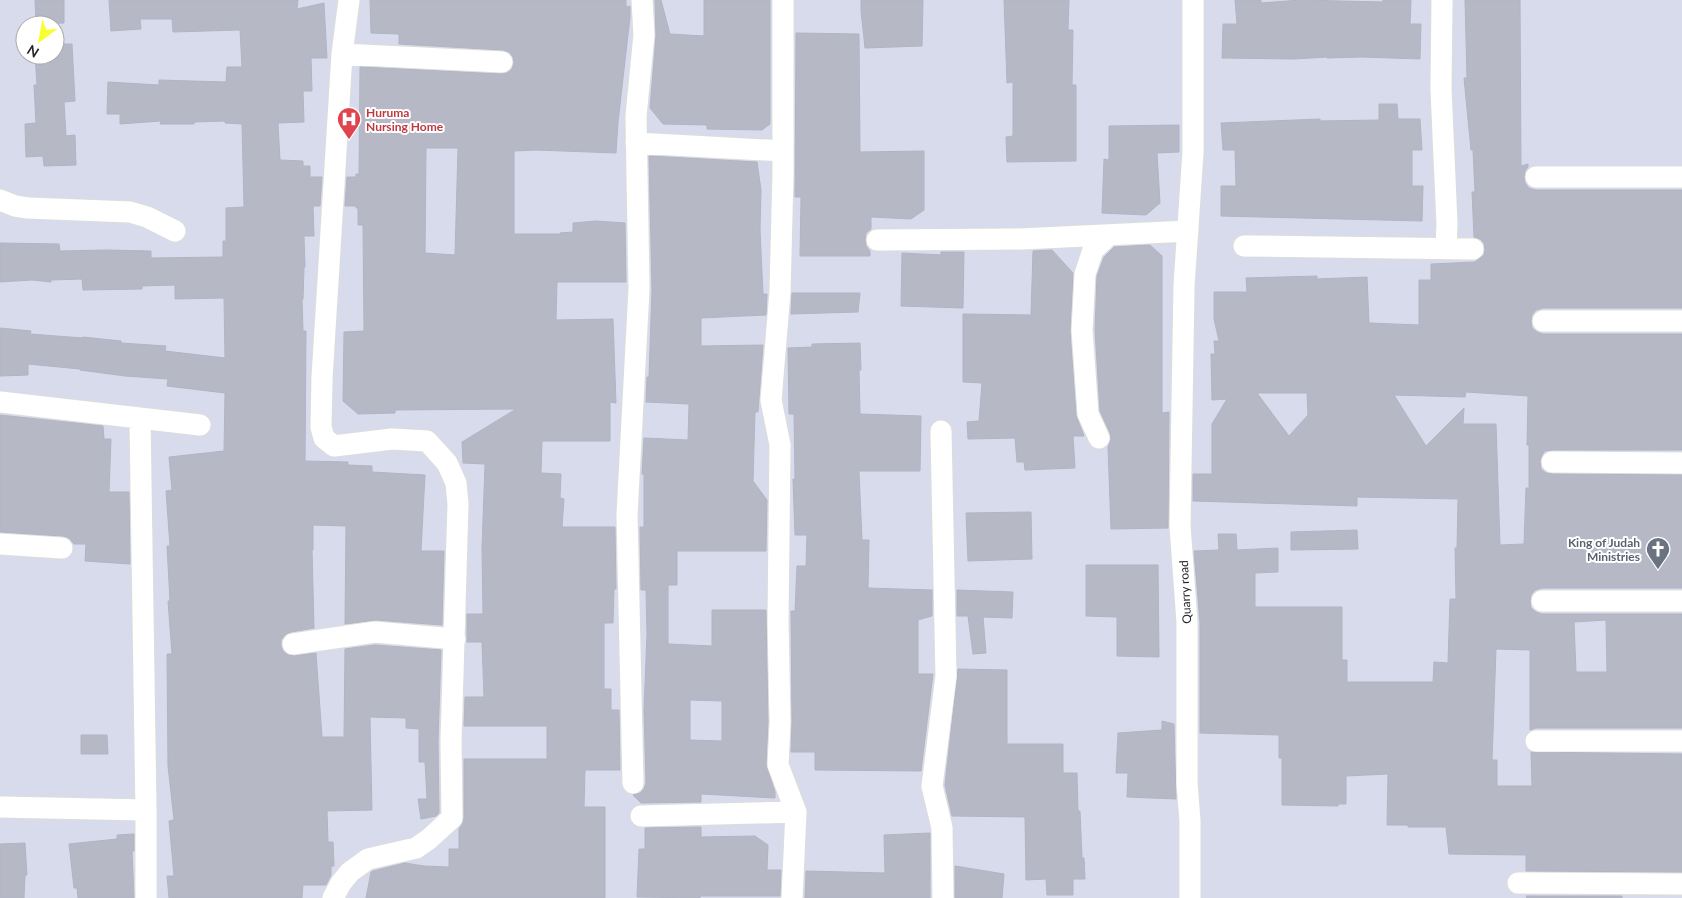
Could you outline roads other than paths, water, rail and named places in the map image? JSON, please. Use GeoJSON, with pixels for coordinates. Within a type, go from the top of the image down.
{"type":"FeatureCollection","features":[{"type":"Feature","properties":{"kind":"street"},"geometry":{"type":"LineString","coordinates":[[334,898],[341,883],[350,872],[368,859],[416,848],[452,818],[458,504],[456,483],[447,463],[427,441],[392,439],[334,446],[324,438],[321,427],[329,250],[342,54],[349,0]]}},
{"type":"Feature","properties":{"kind":"street"},"geometry":{"type":"LineString","coordinates":[[632,783],[627,515],[639,289],[636,116],[644,35],[642,0]]}},
{"type":"Feature","properties":{"kind":"street"},"geometry":{"type":"LineString","coordinates":[[783,0],[783,151],[780,292],[771,400],[780,445],[778,622],[780,722],[778,765],[796,812],[792,898]]}},
{"type":"Feature","properties":{"kind":"street","name":"Quarry road"},"geometry":{"type":"LineString","coordinates":[[1190,898],[1190,821],[1187,783],[1187,622],[1180,526],[1184,286],[1193,152],[1193,0]]}},
{"type":"Feature","properties":{"kind":"street"},"geometry":{"type":"LineString","coordinates":[[1442,0],[1441,89],[1447,224],[1446,248]]}},
{"type":"Feature","properties":{"kind":"street"},"geometry":{"type":"LineString","coordinates":[[342,54],[502,62]]}},
{"type":"Feature","properties":{"kind":"street"},"geometry":{"type":"LineString","coordinates":[[636,143],[783,151]]}},
{"type":"Feature","properties":{"kind":"street"},"geometry":{"type":"LineString","coordinates":[[1536,177],[1682,177]]}},
{"type":"Feature","properties":{"kind":"street"},"geometry":{"type":"LineString","coordinates":[[0,200],[15,206],[28,208],[130,212],[147,217],[175,231]]}},
{"type":"Feature","properties":{"kind":"street"},"geometry":{"type":"LineString","coordinates":[[877,240],[1021,239],[1188,231]]}},
{"type":"Feature","properties":{"kind":"street"},"geometry":{"type":"LineString","coordinates":[[1099,438],[1088,414],[1082,330],[1084,283],[1093,250],[1109,235]]}},
{"type":"Feature","properties":{"kind":"street"},"geometry":{"type":"LineString","coordinates":[[1244,246],[1472,249]]}},
{"type":"Feature","properties":{"kind":"street"},"geometry":{"type":"LineString","coordinates":[[1543,321],[1682,321]]}},
{"type":"Feature","properties":{"kind":"street"},"geometry":{"type":"LineString","coordinates":[[0,402],[200,426]]}},
{"type":"Feature","properties":{"kind":"street"},"geometry":{"type":"LineString","coordinates":[[140,419],[146,898]]}},
{"type":"Feature","properties":{"kind":"street"},"geometry":{"type":"LineString","coordinates":[[941,431],[946,676],[932,786],[942,828],[943,898]]}},
{"type":"Feature","properties":{"kind":"street"},"geometry":{"type":"LineString","coordinates":[[1552,462],[1682,463]]}},
{"type":"Feature","properties":{"kind":"street"},"geometry":{"type":"LineString","coordinates":[[0,544],[62,548]]}},
{"type":"Feature","properties":{"kind":"street"},"geometry":{"type":"LineString","coordinates":[[1542,601],[1682,601]]}},
{"type":"Feature","properties":{"kind":"street"},"geometry":{"type":"LineString","coordinates":[[293,644],[375,632],[455,639]]}},
{"type":"Feature","properties":{"kind":"street"},"geometry":{"type":"LineString","coordinates":[[1536,741],[1682,741]]}},
{"type":"Feature","properties":{"kind":"street"},"geometry":{"type":"LineString","coordinates":[[0,807],[146,810]]}},
{"type":"Feature","properties":{"kind":"street"},"geometry":{"type":"LineString","coordinates":[[641,816],[796,812]]}},
{"type":"Feature","properties":{"kind":"street"},"geometry":{"type":"LineString","coordinates":[[1518,883],[1682,884]]}},
{"type":"Feature","properties":{"kind":"place","name":"Huruma Nursing Home"},"geometry":{"type":"Point","coordinates":[349,140]}},
{"type":"Feature","properties":{"kind":"place","name":"King of Judah Ministries"},"geometry":{"type":"Point","coordinates":[1658,570]}}]}
